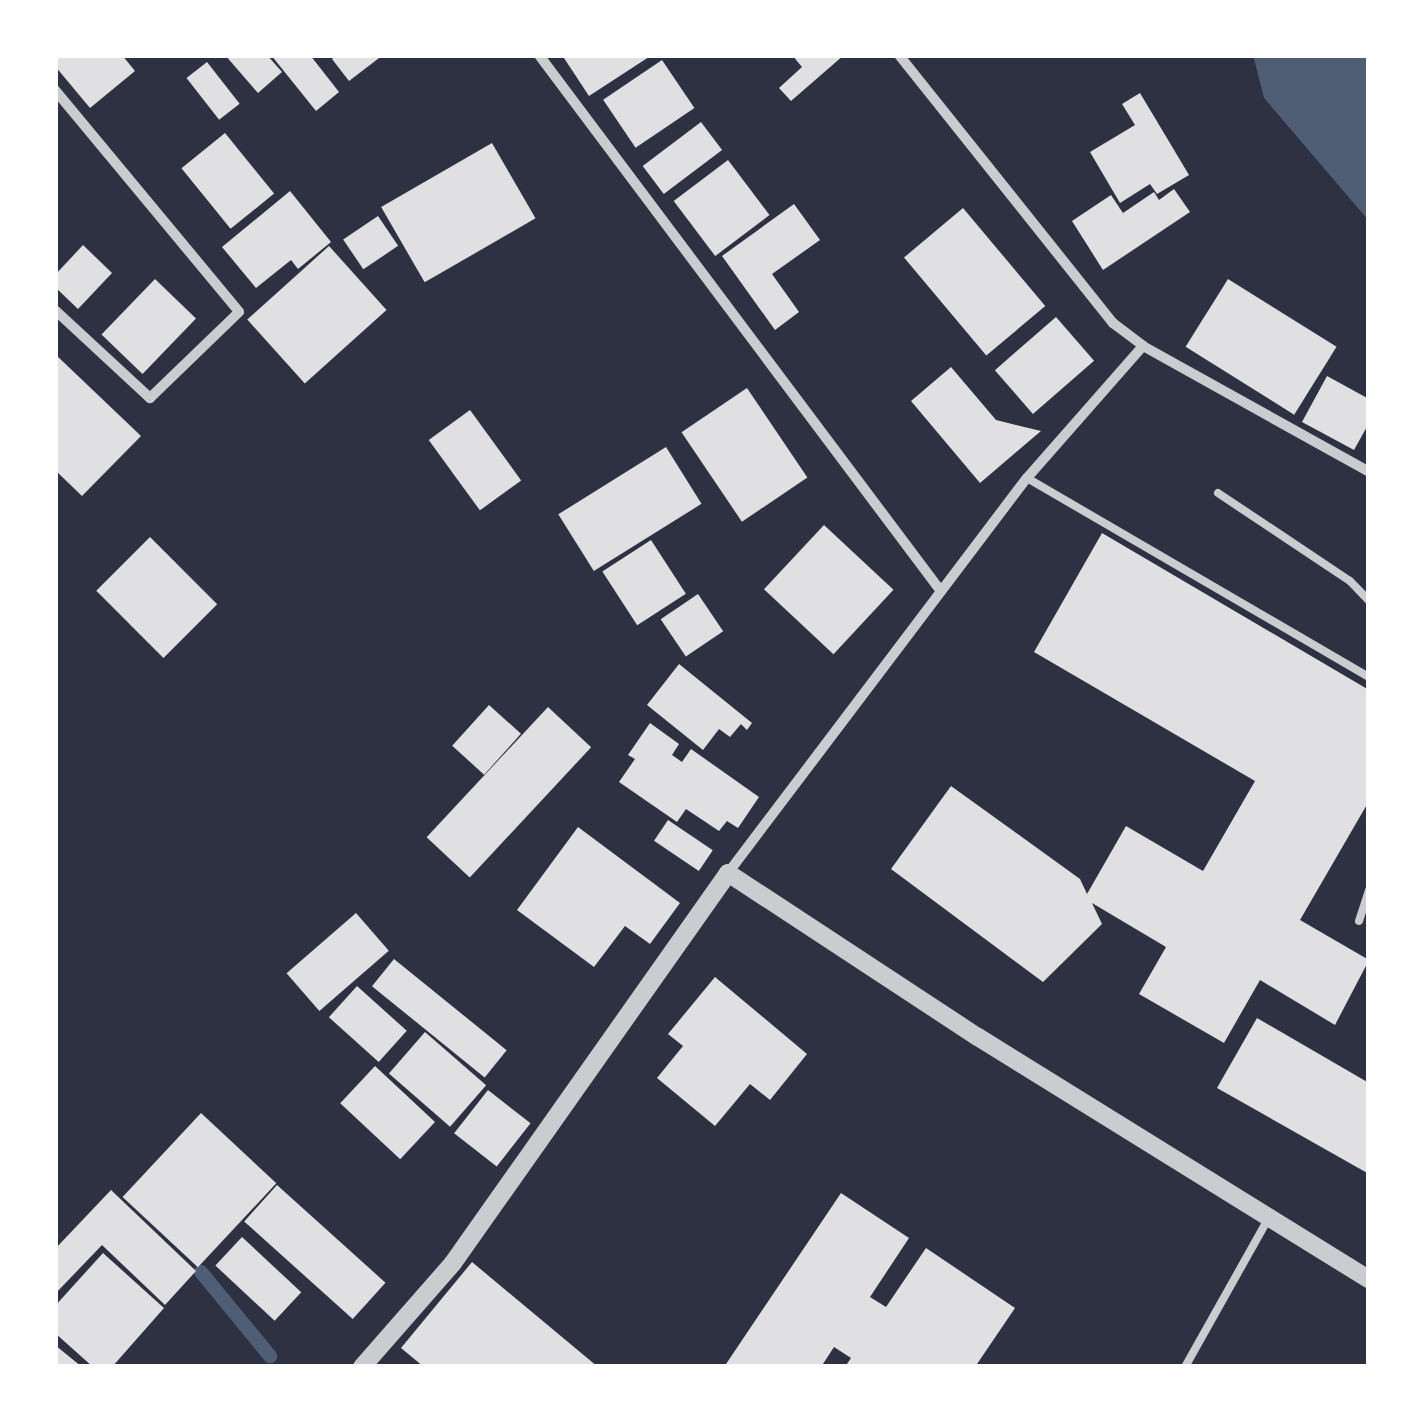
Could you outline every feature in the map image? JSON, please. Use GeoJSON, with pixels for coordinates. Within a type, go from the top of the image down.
{"type":"FeatureCollection","features":[{"type":"Feature","properties":{"kind":"street"},"geometry":{"type":"LineString","coordinates":[[540,55],[940,590]]}},
{"type":"Feature","properties":{"kind":"street"},"geometry":{"type":"LineString","coordinates":[[900,55],[1068,271],[1113,322],[1142,346],[1369,472]]}},
{"type":"Feature","properties":{"kind":"street"},"geometry":{"type":"LineString","coordinates":[[55,90],[239,312],[150,398],[55,310]]}},
{"type":"Feature","properties":{"kind":"street"},"geometry":{"type":"LineString","coordinates":[[362,1367],[452,1263],[728,873],[940,590],[1027,478],[1142,346]]}},
{"type":"Feature","properties":{"kind":"street"},"geometry":{"type":"LineString","coordinates":[[728,873],[978,1038],[1368,1277]]}},
{"type":"Feature","properties":{"kind":"lane"},"geometry":{"type":"LineString","coordinates":[[1027,478],[1369,677]]}},
{"type":"Feature","properties":{"kind":"lane"},"geometry":{"type":"LineString","coordinates":[[1218,494],[1350,581],[1369,601]]}},
{"type":"Feature","properties":{"kind":"lane"},"geometry":{"type":"LineString","coordinates":[[1358,921],[1369,890]]}},
{"type":"Feature","properties":{"kind":"lane"},"geometry":{"type":"LineString","coordinates":[[1185,1367],[1268,1219]]}},
{"type":"Feature","properties":{"kind":"water"},"geometry":{"type":"Polygon","coordinates":[[[1253,55],[1369,55],[1369,221],[1264,98],[1253,55]]]}},
{"type":"Feature","properties":{"kind":"building"},"geometry":{"type":"Polygon","coordinates":[[[55,55],[122,55],[135,71],[90,108],[55,66],[55,55]]]}},
{"type":"Feature","properties":{"kind":"building"},"geometry":{"type":"Polygon","coordinates":[[[225,55],[267,55],[282,72],[258,93],[225,55]]]}},
{"type":"Feature","properties":{"kind":"building"},"geometry":{"type":"Polygon","coordinates":[[[271,55],[310,55],[339,92],[316,111],[271,55]]]}},
{"type":"Feature","properties":{"kind":"building"},"geometry":{"type":"Polygon","coordinates":[[[337,55],[383,55],[349,81],[332,59],[337,55]]]}},
{"type":"Feature","properties":{"kind":"building"},"geometry":{"type":"Polygon","coordinates":[[[562,55],[652,55],[589,96],[562,55]]]}},
{"type":"Feature","properties":{"kind":"building"},"geometry":{"type":"Polygon","coordinates":[[[792,55],[844,55],[791,101],[779,88],[802,67],[792,55]]]}},
{"type":"Feature","properties":{"kind":"building"},"geometry":{"type":"Polygon","coordinates":[[[662,60],[694,108],[636,148],[603,100],[662,60]]]}},
{"type":"Feature","properties":{"kind":"building"},"geometry":{"type":"Polygon","coordinates":[[[207,62],[240,104],[219,120],[187,78],[207,62]]]}},
{"type":"Feature","properties":{"kind":"building"},"geometry":{"type":"Polygon","coordinates":[[[1140,93],[1189,175],[1157,194],[1150,184],[1120,203],[1090,152],[1135,125],[1122,104],[1140,93]]]}},
{"type":"Feature","properties":{"kind":"building"},"geometry":{"type":"Polygon","coordinates":[[[701,122],[722,150],[664,194],[643,166],[701,122]]]}},
{"type":"Feature","properties":{"kind":"building"},"geometry":{"type":"Polygon","coordinates":[[[225,133],[274,194],[231,229],[181,168],[225,133]]]}},
{"type":"Feature","properties":{"kind":"building"},"geometry":{"type":"Polygon","coordinates":[[[492,143],[536,218],[425,282],[381,207],[492,143]]]}},
{"type":"Feature","properties":{"kind":"building"},"geometry":{"type":"Polygon","coordinates":[[[728,160],[770,215],[715,256],[674,201],[728,160]]]}},
{"type":"Feature","properties":{"kind":"building"},"geometry":{"type":"Polygon","coordinates":[[[1174,189],[1190,212],[1103,270],[1072,221],[1111,195],[1123,213],[1154,192],[1159,200],[1174,189]]]}},
{"type":"Feature","properties":{"kind":"building"},"geometry":{"type":"Polygon","coordinates":[[[290,191],[331,242],[298,269],[291,260],[256,288],[222,247],[290,191]]]}},
{"type":"Feature","properties":{"kind":"building"},"geometry":{"type":"Polygon","coordinates":[[[794,204],[820,240],[772,274],[799,312],[775,330],[722,256],[794,204]]]}},
{"type":"Feature","properties":{"kind":"building"},"geometry":{"type":"Polygon","coordinates":[[[963,208],[1045,306],[986,356],[904,257],[963,208]]]}},
{"type":"Feature","properties":{"kind":"building"},"geometry":{"type":"Polygon","coordinates":[[[378,216],[398,246],[363,269],[343,239],[378,216]]]}},
{"type":"Feature","properties":{"kind":"building"},"geometry":{"type":"Polygon","coordinates":[[[83,245],[112,273],[78,309],[55,287],[55,275],[83,245]]]}},
{"type":"Feature","properties":{"kind":"building"},"geometry":{"type":"Polygon","coordinates":[[[329,246],[387,310],[305,384],[247,320],[329,246]]]}},
{"type":"Feature","properties":{"kind":"building"},"geometry":{"type":"Polygon","coordinates":[[[155,279],[196,319],[143,374],[102,334],[155,279]]]}},
{"type":"Feature","properties":{"kind":"building"},"geometry":{"type":"Polygon","coordinates":[[[1228,279],[1337,347],[1294,415],[1186,347],[1228,279]]]}},
{"type":"Feature","properties":{"kind":"building"},"geometry":{"type":"Polygon","coordinates":[[[1056,317],[1094,361],[1033,414],[995,370],[1056,317]]]}},
{"type":"Feature","properties":{"kind":"building"},"geometry":{"type":"Polygon","coordinates":[[[55,354],[141,436],[82,496],[55,470],[55,354]]]}},
{"type":"Feature","properties":{"kind":"building"},"geometry":{"type":"Polygon","coordinates":[[[951,367],[996,420],[1041,431],[980,483],[911,401],[951,367]]]}},
{"type":"Feature","properties":{"kind":"building"},"geometry":{"type":"Polygon","coordinates":[[[1327,376],[1369,399],[1369,423],[1354,450],[1302,422],[1327,376]]]}},
{"type":"Feature","properties":{"kind":"building"},"geometry":{"type":"Polygon","coordinates":[[[747,388],[807,478],[742,522],[682,432],[747,388]]]}},
{"type":"Feature","properties":{"kind":"building"},"geometry":{"type":"Polygon","coordinates":[[[470,410],[521,480],[480,510],[429,440],[470,410]]]}},
{"type":"Feature","properties":{"kind":"building"},"geometry":{"type":"Polygon","coordinates":[[[666,447],[702,504],[594,571],[558,514],[666,447]]]}},
{"type":"Feature","properties":{"kind":"building"},"geometry":{"type":"Polygon","coordinates":[[[824,525],[893,590],[833,654],[764,589],[824,525]]]}},
{"type":"Feature","properties":{"kind":"building"},"geometry":{"type":"Polygon","coordinates":[[[1102,533],[1369,690],[1369,801],[1300,920],[1369,960],[1335,1025],[1260,980],[1224,1043],[1139,994],[1166,947],[1092,903],[1102,924],[1043,982],[891,869],[951,786],[1080,879],[1087,894],[1126,826],[1203,871],[1255,781],[1034,652],[1102,533]]]}},
{"type":"Feature","properties":{"kind":"building"},"geometry":{"type":"Polygon","coordinates":[[[150,537],[217,604],[163,658],[96,591],[150,537]]]}},
{"type":"Feature","properties":{"kind":"building"},"geometry":{"type":"Polygon","coordinates":[[[651,540],[686,594],[637,625],[602,572],[651,540]]]}},
{"type":"Feature","properties":{"kind":"building"},"geometry":{"type":"Polygon","coordinates":[[[698,594],[723,631],[686,656],[661,619],[698,594]]]}},
{"type":"Feature","properties":{"kind":"building"},"geometry":{"type":"Polygon","coordinates":[[[679,664],[752,723],[747,730],[741,724],[730,737],[719,729],[703,750],[647,705],[679,664]]]}},
{"type":"Feature","properties":{"kind":"building"},"geometry":{"type":"Polygon","coordinates":[[[489,705],[521,734],[484,775],[452,746],[489,705]]]}},
{"type":"Feature","properties":{"kind":"building"},"geometry":{"type":"Polygon","coordinates":[[[548,707],[591,747],[470,877],[427,837],[548,707]]]}},
{"type":"Feature","properties":{"kind":"building"},"geometry":{"type":"Polygon","coordinates":[[[650,723],[679,744],[672,755],[682,762],[691,749],[759,797],[738,828],[727,821],[719,831],[686,809],[677,822],[619,782],[635,759],[628,755],[650,723]]]}},
{"type":"Feature","properties":{"kind":"building"},"geometry":{"type":"Polygon","coordinates":[[[668,820],[713,850],[699,871],[654,841],[668,820]]]}},
{"type":"Feature","properties":{"kind":"building"},"geometry":{"type":"Polygon","coordinates":[[[578,827],[680,903],[650,944],[625,926],[594,967],[517,910],[578,827]]]}},
{"type":"Feature","properties":{"kind":"building"},"geometry":{"type":"Polygon","coordinates":[[[356,913],[389,951],[319,1011],[287,973],[356,913]]]}},
{"type":"Feature","properties":{"kind":"building"},"geometry":{"type":"Polygon","coordinates":[[[394,959],[507,1050],[485,1077],[372,986],[394,959]]]}},
{"type":"Feature","properties":{"kind":"building"},"geometry":{"type":"Polygon","coordinates":[[[715,977],[807,1054],[770,1100],[750,1084],[715,1126],[657,1078],[683,1046],[668,1034],[715,977]]]}},
{"type":"Feature","properties":{"kind":"building"},"geometry":{"type":"Polygon","coordinates":[[[357,986],[407,1031],[379,1062],[329,1017],[357,986]]]}},
{"type":"Feature","properties":{"kind":"building"},"geometry":{"type":"Polygon","coordinates":[[[1257,1018],[1369,1083],[1369,1174],[1217,1088],[1257,1018]]]}},
{"type":"Feature","properties":{"kind":"building"},"geometry":{"type":"Polygon","coordinates":[[[425,1032],[486,1085],[450,1127],[389,1074],[425,1032]]]}},
{"type":"Feature","properties":{"kind":"building"},"geometry":{"type":"Polygon","coordinates":[[[375,1066],[435,1122],[400,1159],[340,1103],[375,1066]]]}},
{"type":"Feature","properties":{"kind":"building"},"geometry":{"type":"Polygon","coordinates":[[[488,1090],[531,1123],[497,1167],[454,1133],[488,1090]]]}},
{"type":"Feature","properties":{"kind":"building"},"geometry":{"type":"Polygon","coordinates":[[[201,1113],[276,1183],[198,1267],[123,1197],[201,1113]]]}},
{"type":"Feature","properties":{"kind":"building"},"geometry":{"type":"Polygon","coordinates":[[[277,1185],[385,1283],[353,1319],[244,1221],[277,1185]]]}},
{"type":"Feature","properties":{"kind":"building"},"geometry":{"type":"Polygon","coordinates":[[[111,1190],[196,1271],[165,1305],[102,1245],[55,1294],[55,1249],[111,1190]]]}},
{"type":"Feature","properties":{"kind":"building"},"geometry":{"type":"Polygon","coordinates":[[[841,1193],[909,1238],[870,1297],[886,1307],[926,1248],[1015,1308],[975,1367],[845,1367],[851,1358],[834,1347],[821,1367],[724,1367],[841,1193]]]}},
{"type":"Feature","properties":{"kind":"building"},"geometry":{"type":"Polygon","coordinates":[[[242,1237],[301,1292],[275,1321],[215,1266],[242,1237]]]}},
{"type":"Feature","properties":{"kind":"building"},"geometry":{"type":"Polygon","coordinates":[[[103,1253],[164,1308],[112,1367],[93,1367],[55,1333],[55,1306],[103,1253]]]}},
{"type":"Feature","properties":{"kind":"building"},"geometry":{"type":"Polygon","coordinates":[[[472,1262],[598,1367],[424,1367],[401,1348],[472,1262]]]}},
{"type":"Feature","properties":{"kind":"building"},"geometry":{"type":"Polygon","coordinates":[[[55,1345],[82,1367],[55,1367],[55,1345]]]}},
{"type":"Feature","properties":{"kind":"waterway"},"geometry":{"type":"LineString","coordinates":[[201,1272],[270,1356]]}}]}
